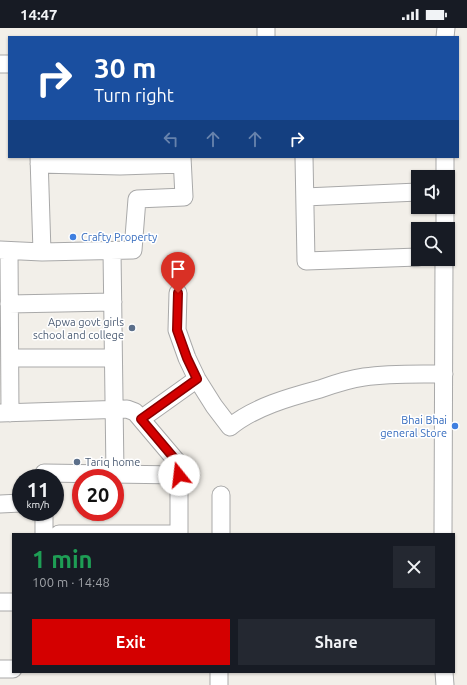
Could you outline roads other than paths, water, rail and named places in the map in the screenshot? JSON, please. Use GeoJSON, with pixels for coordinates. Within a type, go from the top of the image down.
{"type":"FeatureCollection","features":[{"type":"Feature","properties":{"kind":"street"},"geometry":{"type":"LineString","coordinates":[[304,158],[306,260],[411,257]]}},
{"type":"Feature","properties":{"kind":"street"},"geometry":{"type":"LineString","coordinates":[[445,158],[445,170]]}},
{"type":"Feature","properties":{"kind":"street"},"geometry":{"type":"LineString","coordinates":[[42,252],[39,160],[120,166],[182,161],[184,197],[137,199],[133,250],[42,252],[4,251],[9,304],[10,358],[5,413],[127,409],[135,412],[179,464],[179,533]]}},
{"type":"Feature","properties":{"kind":"street"},"geometry":{"type":"LineString","coordinates":[[305,197],[411,192]]}},
{"type":"Feature","properties":{"kind":"street"},"geometry":{"type":"LineString","coordinates":[[112,250],[115,469]]}},
{"type":"Feature","properties":{"kind":"street"},"geometry":{"type":"LineString","coordinates":[[443,533],[444,266]]}},
{"type":"Feature","properties":{"kind":"street"},"geometry":{"type":"LineString","coordinates":[[178,293],[177,330],[187,358],[197,379],[214,406],[230,427],[240,419],[286,398],[363,377],[389,374],[444,374]]}},
{"type":"Feature","properties":{"kind":"street"},"geometry":{"type":"LineString","coordinates":[[9,304],[113,302]]}},
{"type":"Feature","properties":{"kind":"street"},"geometry":{"type":"LineString","coordinates":[[10,358],[113,358]]}},
{"type":"Feature","properties":{"kind":"street"},"geometry":{"type":"LineString","coordinates":[[141,419],[197,379]]}},
{"type":"Feature","properties":{"kind":"street"},"geometry":{"type":"LineString","coordinates":[[124,473],[179,475]]}},
{"type":"Feature","properties":{"kind":"street"},"geometry":{"type":"LineString","coordinates":[[221,495],[221,533]]}},
{"type":"Feature","properties":{"kind":"street"},"geometry":{"type":"LineString","coordinates":[[0,504],[12,503]]}},
{"type":"Feature","properties":{"kind":"street"},"geometry":{"type":"LineString","coordinates":[[44,521],[44,533]]}},
{"type":"Feature","properties":{"kind":"street"},"geometry":{"type":"LineString","coordinates":[[0,602],[12,602]]}},
{"type":"Feature","properties":{"kind":"street"},"geometry":{"type":"LineString","coordinates":[[0,669],[12,669]]}},
{"type":"Feature","properties":{"kind":"street"},"geometry":{"type":"LineString","coordinates":[[219,673],[219,685]]}},
{"type":"Feature","properties":{"kind":"street"},"geometry":{"type":"LineString","coordinates":[[444,673],[445,685]]}},
{"type":"Feature","properties":{"kind":"place","name":"Crafty Property"},"geometry":{"type":"Point","coordinates":[73,237]}},
{"type":"Feature","properties":{"kind":"place","name":"Apwa govt girls school and college"},"geometry":{"type":"Point","coordinates":[132,328]}},
{"type":"Feature","properties":{"kind":"place","name":"Bhai Bhai general Store"},"geometry":{"type":"Point","coordinates":[455,426]}},
{"type":"Feature","properties":{"kind":"place","name":"Tariq home"},"geometry":{"type":"Point","coordinates":[77,462]}}]}
